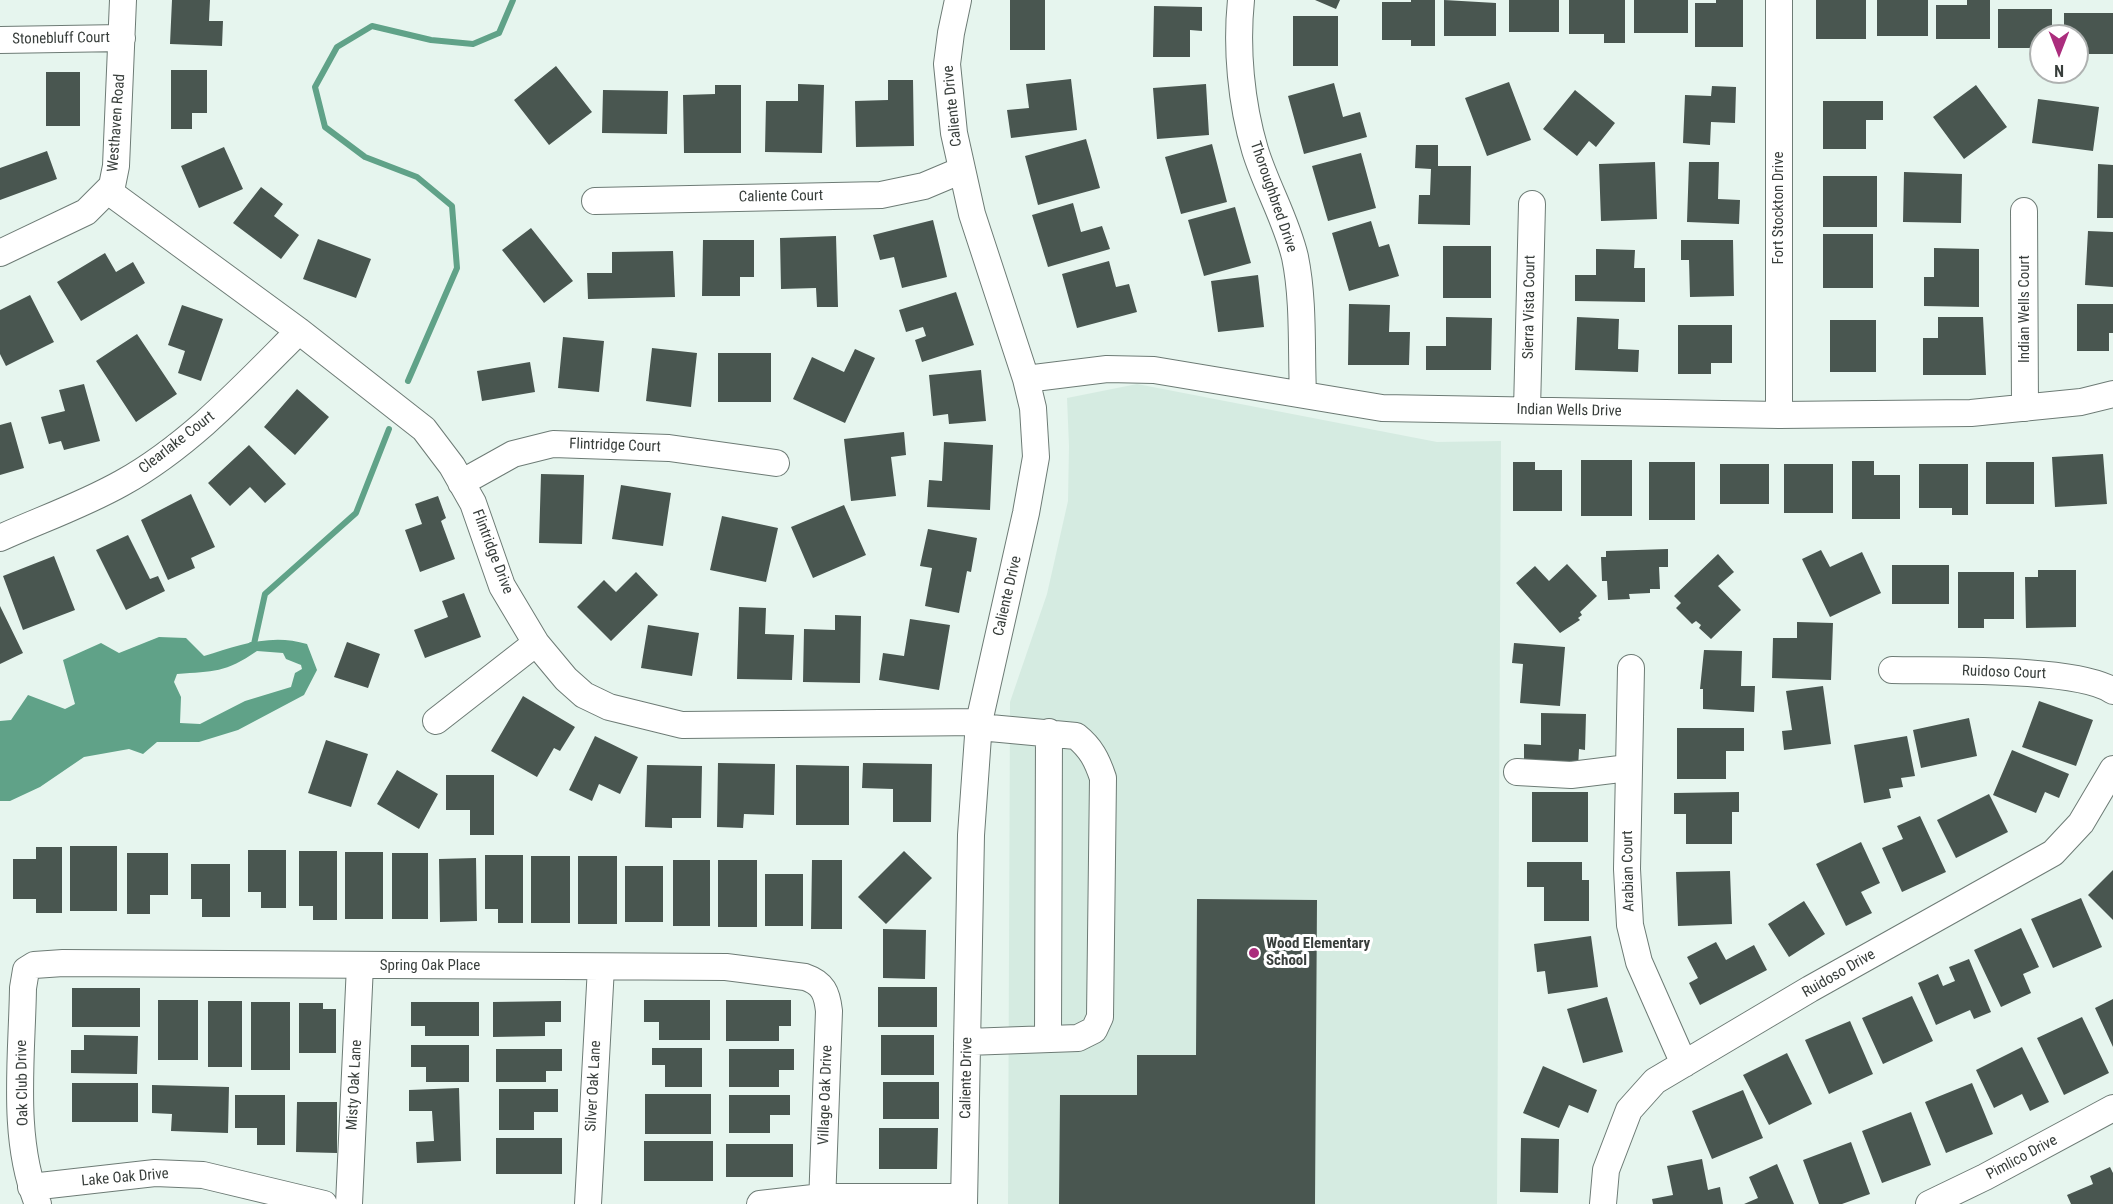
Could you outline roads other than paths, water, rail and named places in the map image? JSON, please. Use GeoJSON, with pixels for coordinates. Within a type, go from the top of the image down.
{"type":"FeatureCollection","features":[{"type":"Feature","properties":{"kind":"street","name":"Westhaven Road"},"geometry":{"type":"LineString","coordinates":[[0,253],[86,212],[108,191],[116,165],[123,0]]}},
{"type":"Feature","properties":{"kind":"street","name":"Caliente Drive"},"geometry":{"type":"LineString","coordinates":[[958,0],[947,64],[954,133],[972,214],[1026,379],[1033,408],[1036,457],[1026,513],[979,725],[971,835],[964,1201]]}},
{"type":"Feature","properties":{"kind":"street","name":"Thoroughbred Drive"},"geometry":{"type":"LineString","coordinates":[[1241,0],[1239,22],[1244,100],[1255,149],[1295,258],[1299,293],[1303,394]]}},
{"type":"Feature","properties":{"kind":"street","name":"Fort Stockton Drive"},"geometry":{"type":"LineString","coordinates":[[1779,0],[1779,415]]}},
{"type":"Feature","properties":{"kind":"street","name":"Stonebluff Court"},"geometry":{"type":"LineString","coordinates":[[0,40],[122,38]]}},
{"type":"Feature","properties":{"kind":"street","name":"Caliente Court"},"geometry":{"type":"LineString","coordinates":[[595,201],[881,195],[924,186],[962,170]]}},
{"type":"Feature","properties":{"kind":"street","name":"Flintridge Drive"},"geometry":{"type":"LineString","coordinates":[[108,191],[299,331],[424,429],[473,503],[502,586],[536,643],[566,679],[584,695],[609,707],[682,725],[979,725],[1076,736],[1088,746],[1097,760],[1103,778],[1100,1017],[1094,1030],[1078,1038],[967,1042]]}},
{"type":"Feature","properties":{"kind":"street","name":"Sierra Vista Court"},"geometry":{"type":"LineString","coordinates":[[1527,410],[1532,204]]}},
{"type":"Feature","properties":{"kind":"street","name":"Indian Wells Court"},"geometry":{"type":"LineString","coordinates":[[2024,211],[2025,408]]}},
{"type":"Feature","properties":{"kind":"street","name":"Clearlake Court"},"geometry":{"type":"LineString","coordinates":[[0,538],[121,484],[164,456],[229,401],[299,331]]}},
{"type":"Feature","properties":{"kind":"street","name":"Indian Wells Drive"},"geometry":{"type":"LineString","coordinates":[[1026,379],[1107,369],[1154,370],[1382,408],[1779,415],[1971,413],[2081,402],[2113,394]]}},
{"type":"Feature","properties":{"kind":"street","name":"Flintridge Court"},"geometry":{"type":"LineString","coordinates":[[461,483],[513,453],[554,444],[669,448],[776,463]]}},
{"type":"Feature","properties":{"kind":"street"},"geometry":{"type":"LineString","coordinates":[[436,721],[536,643]]}},
{"type":"Feature","properties":{"kind":"street","name":"Arabian Court"},"geometry":{"type":"LineString","coordinates":[[1631,668],[1627,869],[1630,925],[1639,962],[1684,1064]]}},
{"type":"Feature","properties":{"kind":"street","name":"Ruidoso Court"},"geometry":{"type":"LineString","coordinates":[[1892,670],[2049,674],[2093,682],[2113,691]]}},
{"type":"Feature","properties":{"kind":"street"},"geometry":{"type":"LineString","coordinates":[[1048,1038],[1049,732]]}},
{"type":"Feature","properties":{"kind":"street"},"geometry":{"type":"LineString","coordinates":[[1517,772],[1571,775],[1628,768]]}},
{"type":"Feature","properties":{"kind":"street","name":"Ruidoso Drive"},"geometry":{"type":"LineString","coordinates":[[1603,1204],[1606,1170],[1629,1110],[1655,1081],[2053,853],[2081,823],[2113,768]]}},
{"type":"Feature","properties":{"kind":"street","name":"Spring Oak Place"},"geometry":{"type":"LineString","coordinates":[[34,965],[726,967],[805,977],[816,981],[822,987]]}},
{"type":"Feature","properties":{"kind":"street","name":"Oak Club Drive"},"geometry":{"type":"LineString","coordinates":[[34,965],[26,970],[23,988],[22,1124],[35,1195]]}},
{"type":"Feature","properties":{"kind":"street","name":"Misty Oak Lane"},"geometry":{"type":"LineString","coordinates":[[349,1204],[360,965]]}},
{"type":"Feature","properties":{"kind":"street","name":"Silver Oak Lane"},"geometry":{"type":"LineString","coordinates":[[588,1204],[601,967]]}},
{"type":"Feature","properties":{"kind":"street","name":"Village Oak Drive"},"geometry":{"type":"LineString","coordinates":[[822,987],[827,993],[829,1011],[822,1201]]}},
{"type":"Feature","properties":{"kind":"street","name":"Pimlico Drive"},"geometry":{"type":"LineString","coordinates":[[1929,1204],[1985,1177],[2113,1108]]}},
{"type":"Feature","properties":{"kind":"street","name":"Lake Oak Drive"},"geometry":{"type":"LineString","coordinates":[[35,1195],[155,1173],[203,1175],[324,1204]]}},
{"type":"Feature","properties":{"kind":"street"},"geometry":{"type":"LineString","coordinates":[[760,1204],[822,1201],[964,1201]]}},
{"type":"Feature","properties":{"kind":"waterway"},"geometry":{"type":"LineString","coordinates":[[408,381],[457,268],[452,206],[417,177],[365,157],[325,127],[315,87],[337,47],[372,26],[431,40],[473,44],[499,33],[513,0]]}},
{"type":"Feature","properties":{"kind":"waterway"},"geometry":{"type":"LineString","coordinates":[[251,645],[254,644],[265,594],[356,513],[389,429]]}},
{"type":"Feature","properties":{"kind":"place","name":"Wood Elementary School"},"geometry":{"type":"Point","coordinates":[1254,953]}}]}
